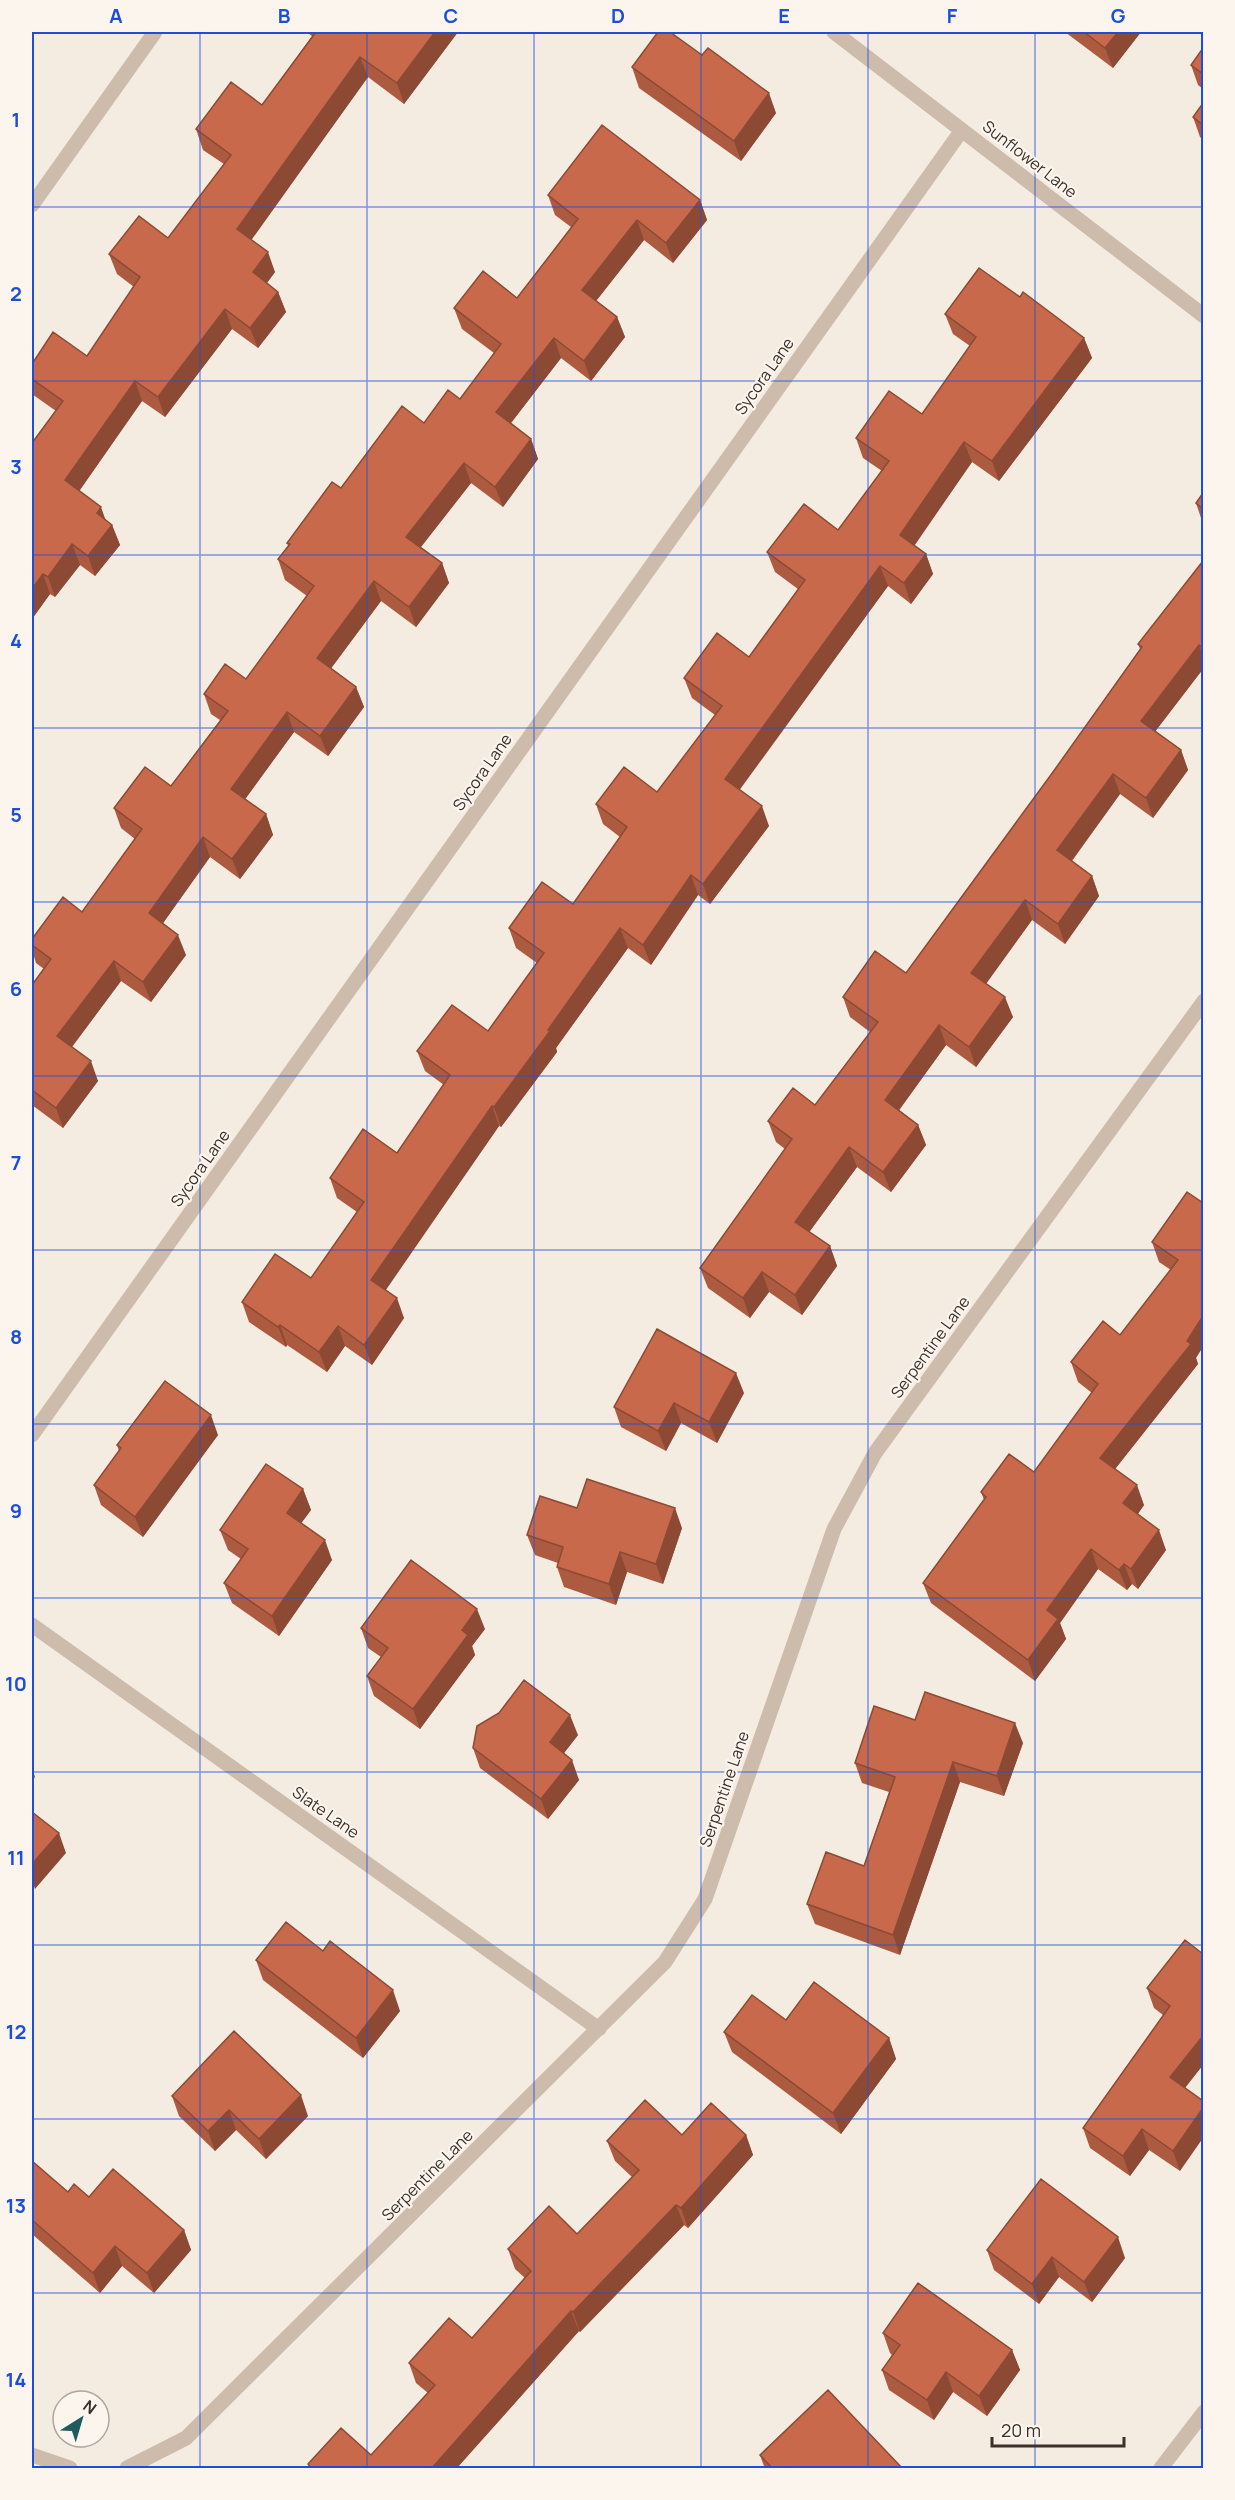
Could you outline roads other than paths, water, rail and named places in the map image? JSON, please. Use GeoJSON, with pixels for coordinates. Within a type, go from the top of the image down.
{"type":"FeatureCollection","features":[{"type":"Feature","properties":{"kind":"street"},"geometry":{"type":"LineString","coordinates":[[32,205],[155,32]]}},
{"type":"Feature","properties":{"kind":"street","name":"Sunflower Lane"},"geometry":{"type":"LineString","coordinates":[[834,32],[1203,316]]}},
{"type":"Feature","properties":{"kind":"street","name":"Sycora Lane"},"geometry":{"type":"LineString","coordinates":[[32,1435],[962,130]]}},
{"type":"Feature","properties":{"kind":"street","name":"Serpentine Lane"},"geometry":{"type":"LineString","coordinates":[[127,2469],[186,2438],[664,1962],[705,1899],[834,1529],[875,1453],[1203,1001]]}},
{"type":"Feature","properties":{"kind":"street","name":"Slate Lane"},"geometry":{"type":"LineString","coordinates":[[32,1625],[599,2029]]}},
{"type":"Feature","properties":{"kind":"street"},"geometry":{"type":"LineString","coordinates":[[1161,2469],[1203,2412]]}},
{"type":"Feature","properties":{"kind":"street"},"geometry":{"type":"LineString","coordinates":[[32,2455],[70,2469]]}}]}
